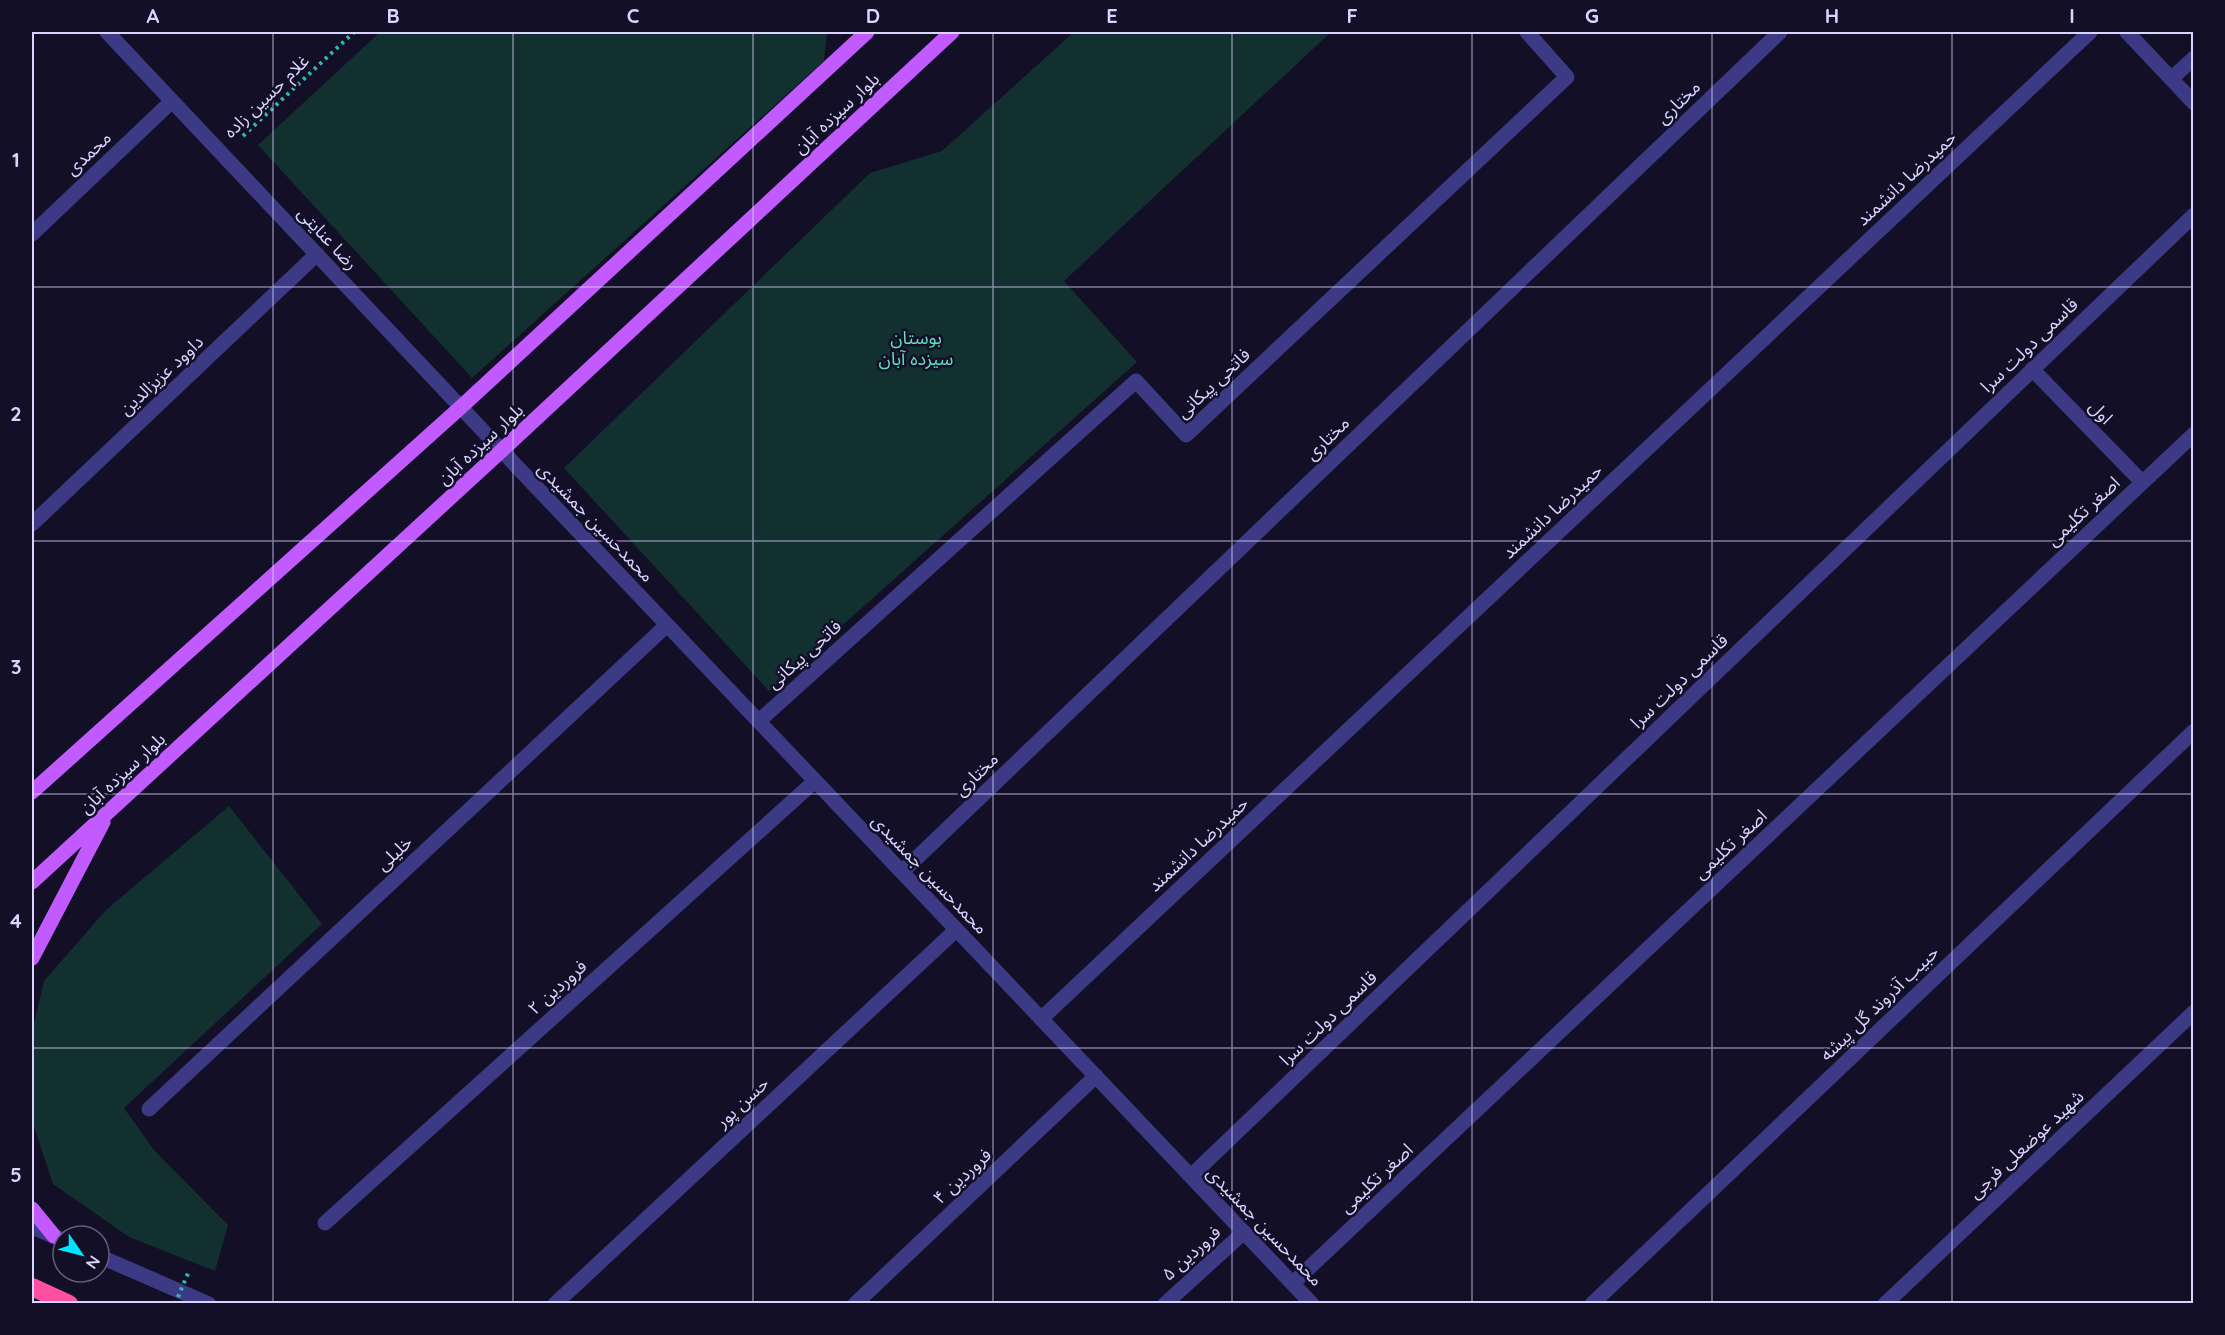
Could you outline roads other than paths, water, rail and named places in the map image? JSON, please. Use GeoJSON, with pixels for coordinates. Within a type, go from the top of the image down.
{"type":"FeatureCollection","features":[{"type":"Feature","properties":{"kind":"highway"},"geometry":{"type":"LineString","coordinates":[[32,1287],[69,1304]]}},
{"type":"Feature","properties":{"kind":"main road"},"geometry":{"type":"LineString","coordinates":[[32,792],[461,407],[867,32]]}},
{"type":"Feature","properties":{"kind":"main road","name":"بلوار سیزده آبان"},"geometry":{"type":"LineString","coordinates":[[32,882],[952,32]]}},
{"type":"Feature","properties":{"kind":"main road"},"geometry":{"type":"LineString","coordinates":[[32,958],[109,811]]}},
{"type":"Feature","properties":{"kind":"main road"},"geometry":{"type":"LineString","coordinates":[[32,1209],[51,1229]]}},
{"type":"Feature","properties":{"kind":"street","name":"رضا عنایتی"},"geometry":{"type":"LineString","coordinates":[[106,32],[521,471]]}},
{"type":"Feature","properties":{"kind":"street","name":"فاتحی پیکانی"},"geometry":{"type":"LineString","coordinates":[[759,721],[1136,381],[1186,435],[1567,77],[1527,32]]}},
{"type":"Feature","properties":{"kind":"street","name":"مختاری"},"geometry":{"type":"LineString","coordinates":[[902,872],[1780,32]]}},
{"type":"Feature","properties":{"kind":"street","name":"حمیدرضا دانشمند"},"geometry":{"type":"LineString","coordinates":[[1041,1019],[2090,32]]}},
{"type":"Feature","properties":{"kind":"street"},"geometry":{"type":"LineString","coordinates":[[2127,32],[2193,103]]}},
{"type":"Feature","properties":{"kind":"street"},"geometry":{"type":"LineString","coordinates":[[2171,79],[2193,58]]}},
{"type":"Feature","properties":{"kind":"street","name":"محمدی"},"geometry":{"type":"LineString","coordinates":[[32,234],[172,101]]}},
{"type":"Feature","properties":{"kind":"street","name":"قاسمی دولت سرا"},"geometry":{"type":"LineString","coordinates":[[1191,1176],[2193,215]]}},
{"type":"Feature","properties":{"kind":"street","name":"داوود عزیزالدین"},"geometry":{"type":"LineString","coordinates":[[32,524],[317,254]]}},
{"type":"Feature","properties":{"kind":"street","name":"اول"},"geometry":{"type":"LineString","coordinates":[[2032,369],[2142,482]]}},
{"type":"Feature","properties":{"kind":"street","name":"اصغر تکلیمی"},"geometry":{"type":"LineString","coordinates":[[1293,1283],[2193,434]]}},
{"type":"Feature","properties":{"kind":"street","name":"محمدحسین جمشیدی"},"geometry":{"type":"LineString","coordinates":[[521,471],[1312,1304]]}},
{"type":"Feature","properties":{"kind":"street","name":"خلیلی"},"geometry":{"type":"LineString","coordinates":[[148,1109],[667,625]]}},
{"type":"Feature","properties":{"kind":"street","name":"حبیب آذروند گل پیشه"},"geometry":{"type":"LineString","coordinates":[[1592,1304],[2193,731]]}},
{"type":"Feature","properties":{"kind":"street","name":"فروردین ۲"},"geometry":{"type":"LineString","coordinates":[[325,1223],[815,781]]}},
{"type":"Feature","properties":{"kind":"street","name":"حسن پور"},"geometry":{"type":"LineString","coordinates":[[555,1304],[956,930]]}},
{"type":"Feature","properties":{"kind":"street","name":"شهید عوضعلی فرجی"},"geometry":{"type":"LineString","coordinates":[[1885,1304],[2193,1012]]}},
{"type":"Feature","properties":{"kind":"street","name":"فروردین ۴"},"geometry":{"type":"LineString","coordinates":[[855,1304],[1096,1076]]}},
{"type":"Feature","properties":{"kind":"street"},"geometry":{"type":"LineString","coordinates":[[32,1227],[51,1235]]}},
{"type":"Feature","properties":{"kind":"street","name":"فروردین ۵"},"geometry":{"type":"LineString","coordinates":[[1165,1304],[1244,1232]]}},
{"type":"Feature","properties":{"kind":"street"},"geometry":{"type":"LineString","coordinates":[[111,1261],[209,1304]]}},
{"type":"Feature","properties":{"kind":"park label","name":"بوستان سیزده آبان"},"geometry":{"type":"Point","coordinates":[916,347]}}]}
